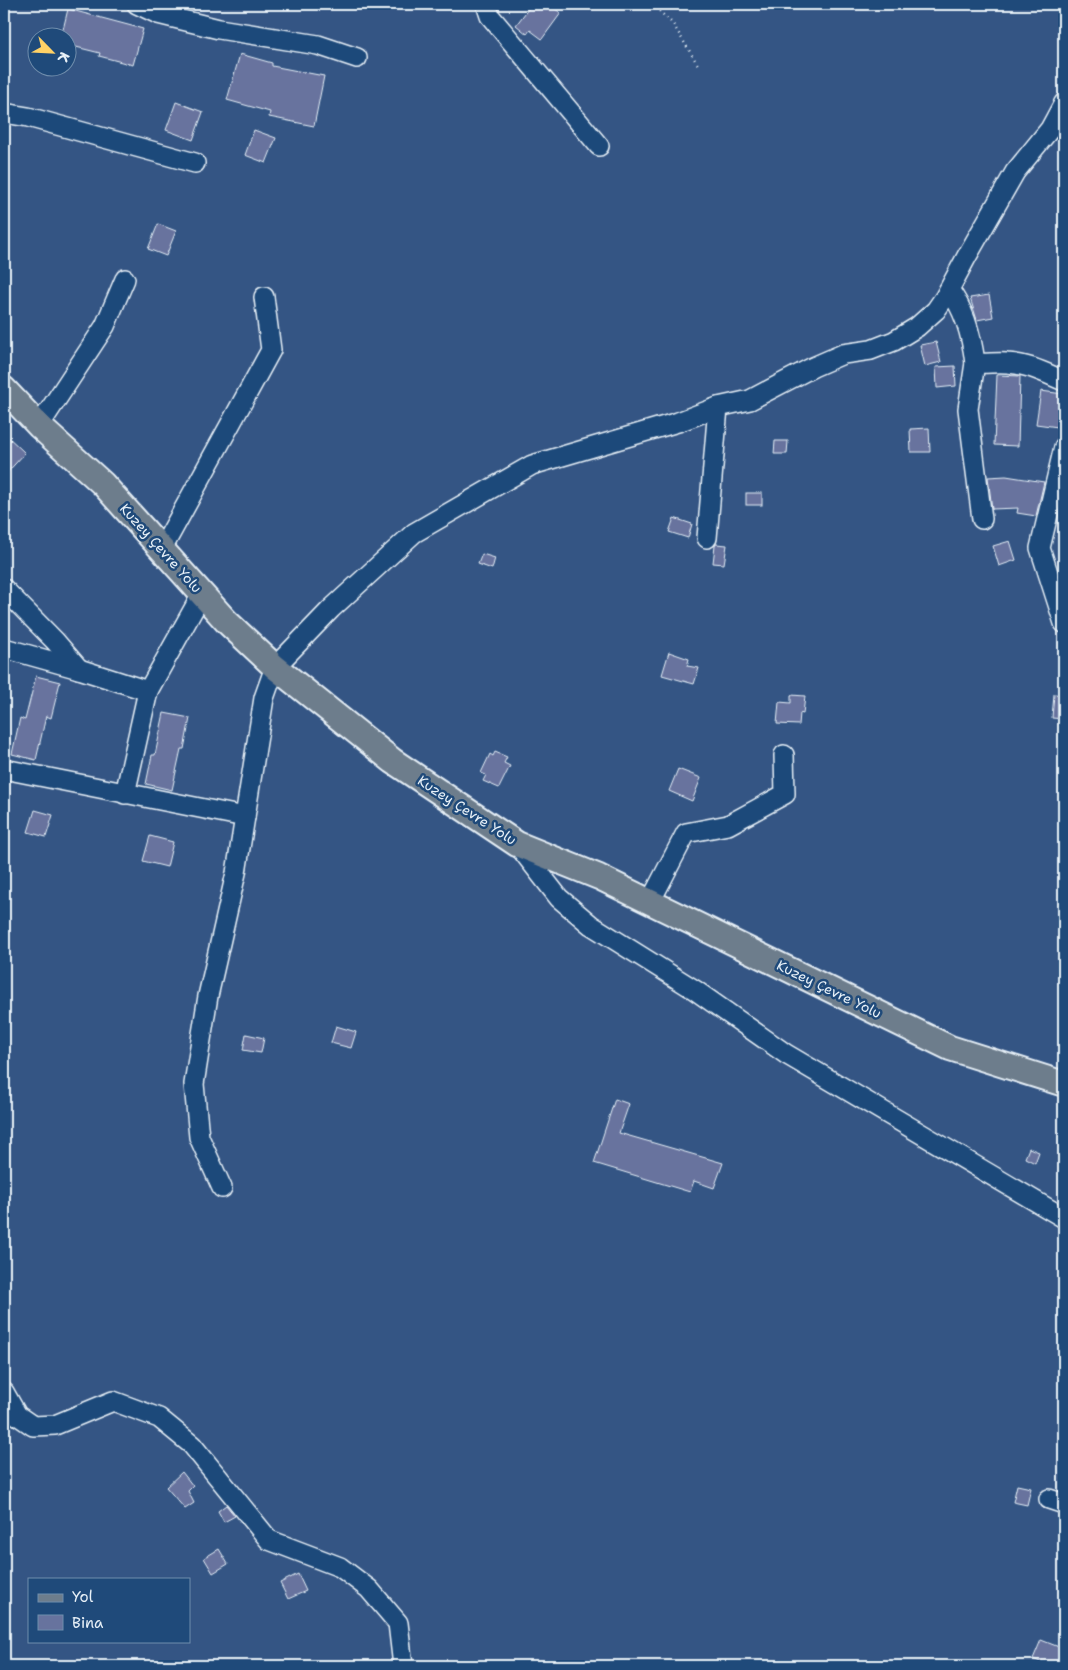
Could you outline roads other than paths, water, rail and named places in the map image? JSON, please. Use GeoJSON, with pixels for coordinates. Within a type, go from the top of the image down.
{"type":"FeatureCollection","features":[{"type":"Feature","properties":{"kind":"main road","name":"Kuzey Çevre Yolu"},"geometry":{"type":"LineString","coordinates":[[4,389],[39,426],[104,484],[227,622],[275,667],[393,761],[517,844],[599,877],[950,1048],[1064,1084]]}},
{"type":"Feature","properties":{"kind":"street"},"geometry":{"type":"LineString","coordinates":[[137,4],[166,9],[219,29],[318,45],[357,58]]}},
{"type":"Feature","properties":{"kind":"street"},"geometry":{"type":"LineString","coordinates":[[486,4],[490,16],[599,146]]}},
{"type":"Feature","properties":{"kind":"street"},"geometry":{"type":"LineString","coordinates":[[222,1188],[199,1137],[194,1084],[208,996],[236,873],[264,698],[275,667],[330,609],[414,533],[532,465],[678,422],[718,407],[750,400],[813,367],[843,354],[870,350],[894,341],[917,327],[936,310],[1015,172],[1050,129],[1064,103]]}},
{"type":"Feature","properties":{"kind":"street"},"geometry":{"type":"LineString","coordinates":[[4,113],[28,117],[195,163]]}},
{"type":"Feature","properties":{"kind":"street"},"geometry":{"type":"LineString","coordinates":[[39,426],[105,326],[125,279]]}},
{"type":"Feature","properties":{"kind":"street"},"geometry":{"type":"LineString","coordinates":[[949,290],[958,301],[975,363],[968,409],[982,519]]}},
{"type":"Feature","properties":{"kind":"street"},"geometry":{"type":"LineString","coordinates":[[162,549],[271,350],[264,297]]}},
{"type":"Feature","properties":{"kind":"street"},"geometry":{"type":"LineString","coordinates":[[975,363],[1006,363],[1031,366],[1064,381]]}},
{"type":"Feature","properties":{"kind":"street"},"geometry":{"type":"LineString","coordinates":[[707,538],[718,407]]}},
{"type":"Feature","properties":{"kind":"street"},"geometry":{"type":"LineString","coordinates":[[1064,447],[1040,548],[1064,623]]}},
{"type":"Feature","properties":{"kind":"street"},"geometry":{"type":"LineString","coordinates":[[4,589],[79,668]]}},
{"type":"Feature","properties":{"kind":"street"},"geometry":{"type":"LineString","coordinates":[[126,794],[148,691],[202,594]]}},
{"type":"Feature","properties":{"kind":"street"},"geometry":{"type":"LineString","coordinates":[[4,648],[79,668],[148,691]]}},
{"type":"Feature","properties":{"kind":"street"},"geometry":{"type":"LineString","coordinates":[[650,902],[686,833],[728,825],[786,794],[784,755]]}},
{"type":"Feature","properties":{"kind":"street"},"geometry":{"type":"LineString","coordinates":[[4,769],[245,817]]}},
{"type":"Feature","properties":{"kind":"street"},"geometry":{"type":"LineString","coordinates":[[517,844],[559,898],[591,925],[695,990],[786,1054],[1064,1218]]}},
{"type":"Feature","properties":{"kind":"street"},"geometry":{"type":"LineString","coordinates":[[4,1392],[16,1415],[33,1426],[55,1425],[113,1401],[159,1418],[192,1445],[269,1540],[340,1567],[369,1589],[398,1623],[403,1666]]}},
{"type":"Feature","properties":{"kind":"street"},"geometry":{"type":"LineString","coordinates":[[402,1646],[418,1666]]}}]}
